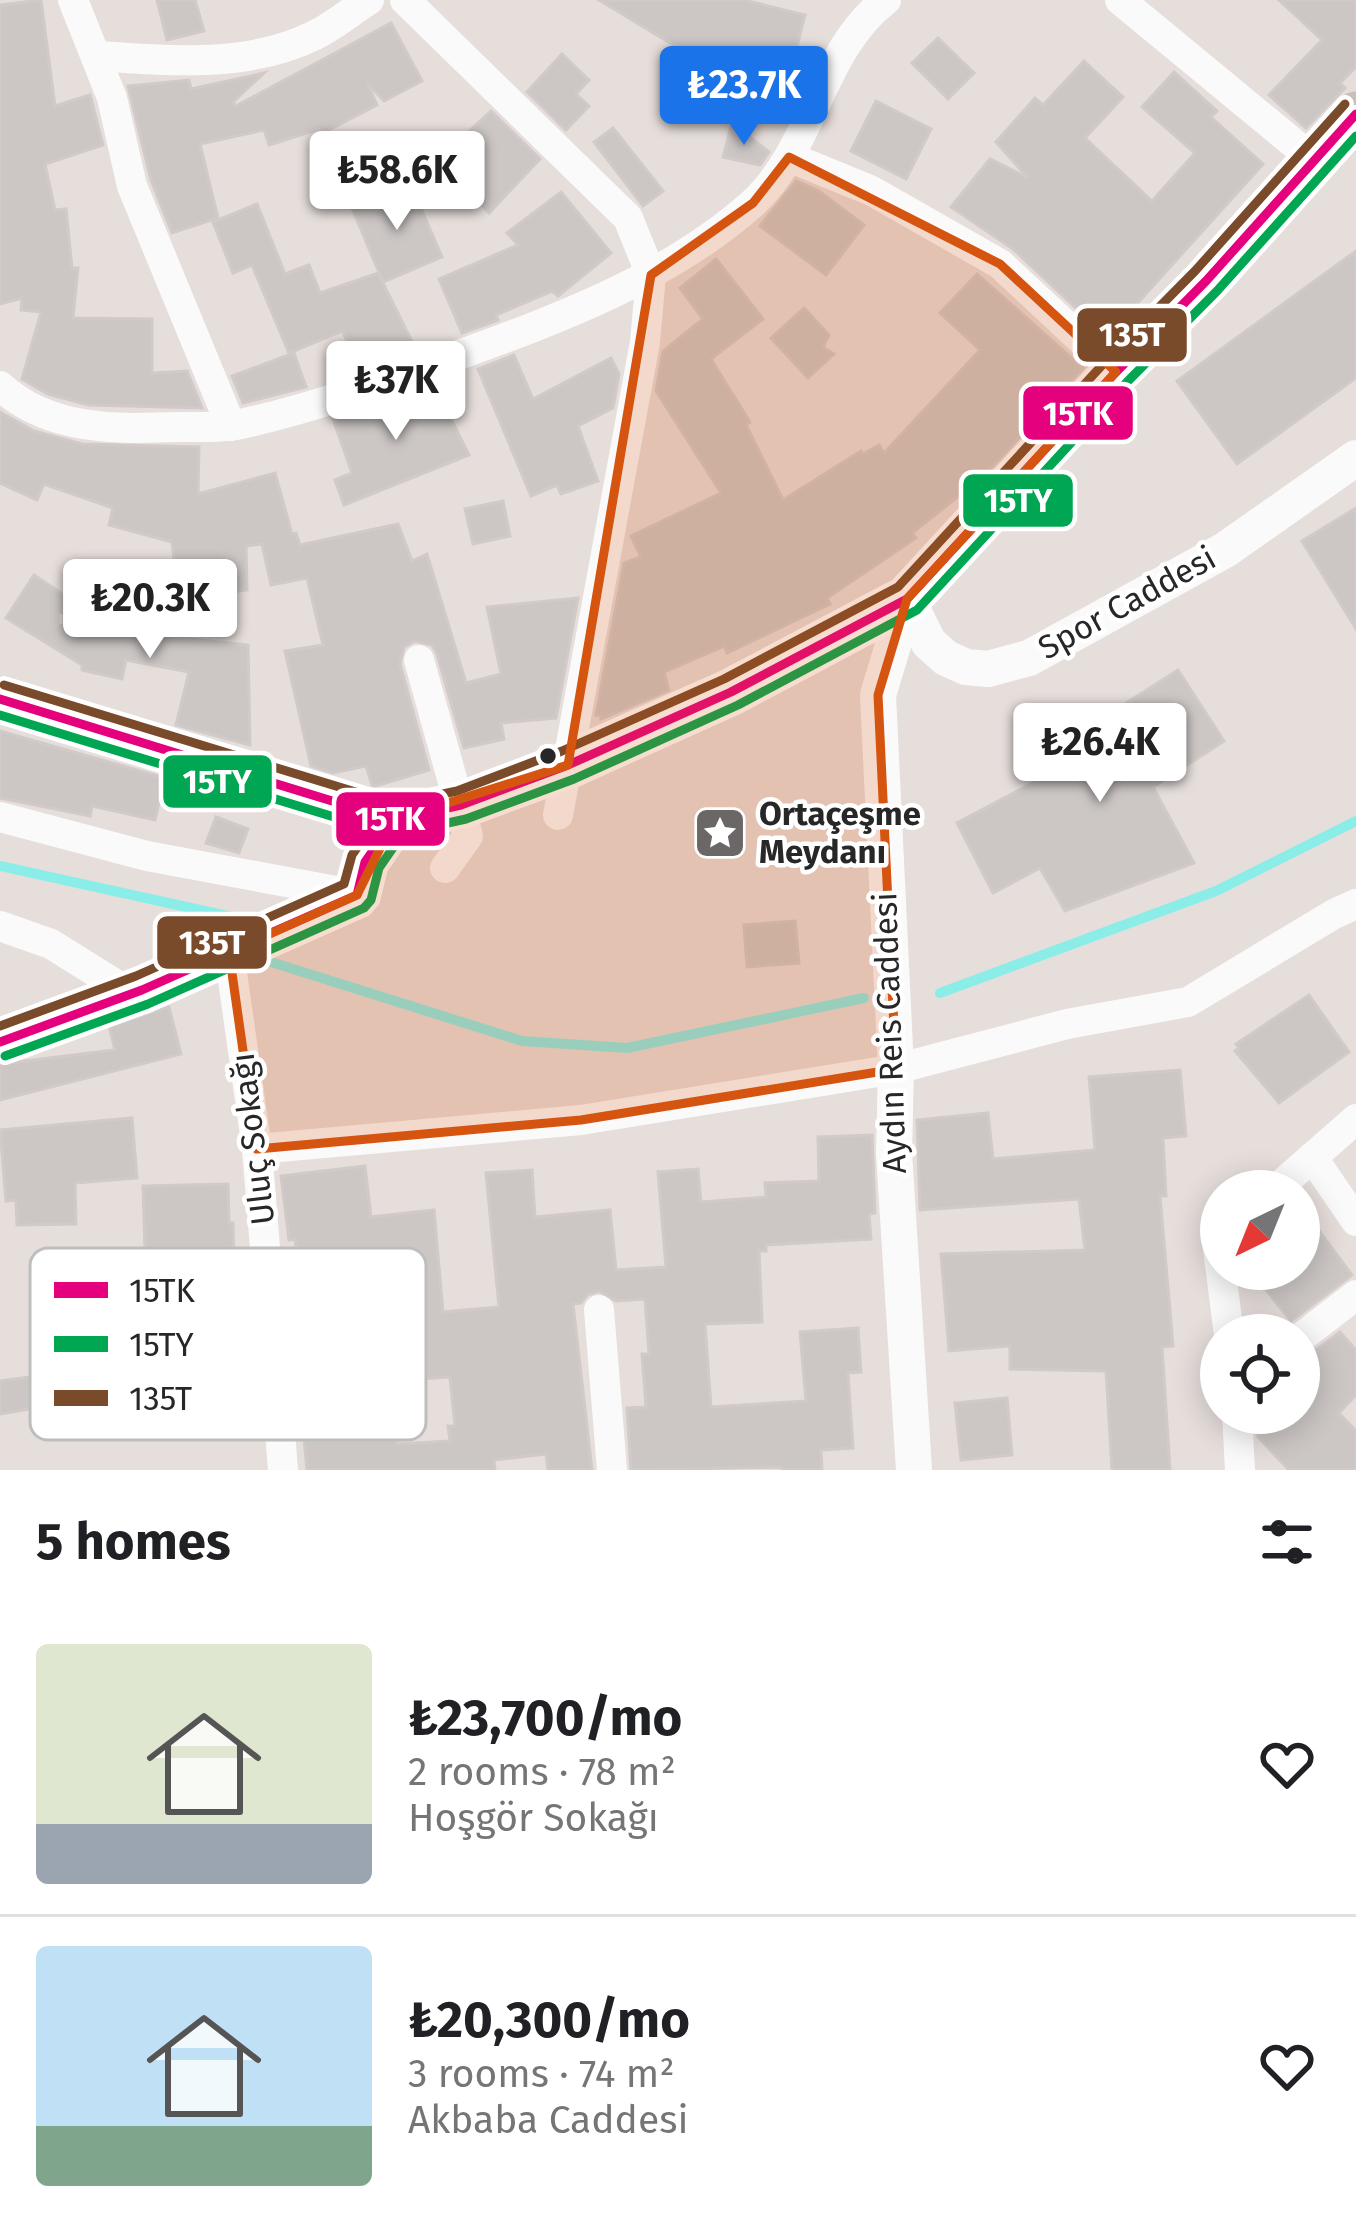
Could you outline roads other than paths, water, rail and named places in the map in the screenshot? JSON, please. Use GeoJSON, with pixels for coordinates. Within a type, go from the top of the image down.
{"type":"FeatureCollection","features":[{"type":"Feature","properties":{"kind":"main road"},"geometry":{"type":"LineString","coordinates":[[0,699],[394,820],[461,805],[568,765],[731,692],[907,599],[1356,114]]}},
{"type":"Feature","properties":{"kind":"street"},"geometry":{"type":"LineString","coordinates":[[73,0],[98,56],[132,186],[231,426]]}},
{"type":"Feature","properties":{"kind":"street"},"geometry":{"type":"LineString","coordinates":[[98,56],[184,62],[255,53],[313,37],[369,0]]}},
{"type":"Feature","properties":{"kind":"street"},"geometry":{"type":"LineString","coordinates":[[405,0],[628,218],[651,275],[645,342],[558,815]]}},
{"type":"Feature","properties":{"kind":"street"},"geometry":{"type":"LineString","coordinates":[[1120,0],[1314,160]]}},
{"type":"Feature","properties":{"kind":"street"},"geometry":{"type":"LineString","coordinates":[[0,386],[15,400],[94,429],[231,426],[366,389],[535,328],[651,275],[754,203],[790,157],[872,4]]}},
{"type":"Feature","properties":{"kind":"street"},"geometry":{"type":"LineString","coordinates":[[790,157],[872,190],[1000,264],[1116,372]]}},
{"type":"Feature","properties":{"kind":"street","name":"Spor Caddesi"},"geometry":{"type":"LineString","coordinates":[[907,599],[929,643],[946,658],[988,669],[1029,658],[1225,550],[1356,458]]}},
{"type":"Feature","properties":{"kind":"street","name":"Aydın Reis Caddesi"},"geometry":{"type":"LineString","coordinates":[[907,599],[878,695],[896,1069],[894,1154],[914,1470]]}},
{"type":"Feature","properties":{"kind":"street"},"geometry":{"type":"LineString","coordinates":[[418,660],[468,836],[445,868]]}},
{"type":"Feature","properties":{"kind":"street"},"geometry":{"type":"LineString","coordinates":[[0,817],[147,856],[357,895]]}},
{"type":"Feature","properties":{"kind":"street"},"geometry":{"type":"LineString","coordinates":[[357,895],[365,862],[394,820]]}},
{"type":"Feature","properties":{"kind":"street"},"geometry":{"type":"LineString","coordinates":[[0,1042],[131,994],[357,895]]}},
{"type":"Feature","properties":{"kind":"street"},"geometry":{"type":"LineString","coordinates":[[257,1149],[581,1120],[896,1069],[1067,1024],[1188,1003],[1356,904]]}},
{"type":"Feature","properties":{"kind":"street"},"geometry":{"type":"LineString","coordinates":[[0,926],[51,944],[131,994]]}},
{"type":"Feature","properties":{"kind":"street","name":"Uluç Sokağı"},"geometry":{"type":"LineString","coordinates":[[229,952],[257,1149],[265,1248]]}},
{"type":"Feature","properties":{"kind":"street"},"geometry":{"type":"LineString","coordinates":[[1297,1170],[1356,1119]]}},
{"type":"Feature","properties":{"kind":"street"},"geometry":{"type":"LineString","coordinates":[[1312,1157],[1356,1221]]}},
{"type":"Feature","properties":{"kind":"street"},"geometry":{"type":"LineString","coordinates":[[1320,1323],[1356,1295]]}},
{"type":"Feature","properties":{"kind":"street"},"geometry":{"type":"LineString","coordinates":[[599,1310],[612,1470]]}},
{"type":"Feature","properties":{"kind":"street"},"geometry":{"type":"LineString","coordinates":[[1238,1434],[1240,1470]]}},
{"type":"Feature","properties":{"kind":"street","name":"Uluç Sokağı"},"geometry":{"type":"LineString","coordinates":[[281,1440],[284,1470]]}},
{"type":"Feature","properties":{"kind":"waterway"},"geometry":{"type":"LineString","coordinates":[[940,993],[1216,891],[1356,821]]}},
{"type":"Feature","properties":{"kind":"waterway"},"geometry":{"type":"LineString","coordinates":[[0,866],[241,919]]}},
{"type":"Feature","properties":{"kind":"waterway"},"geometry":{"type":"LineString","coordinates":[[271,962],[522,1041],[627,1048],[864,998]]}},
{"type":"Feature","properties":{"kind":"place","name":"Ortaçeşme Meydanı"},"geometry":{"type":"Point","coordinates":[720,833]}}]}
